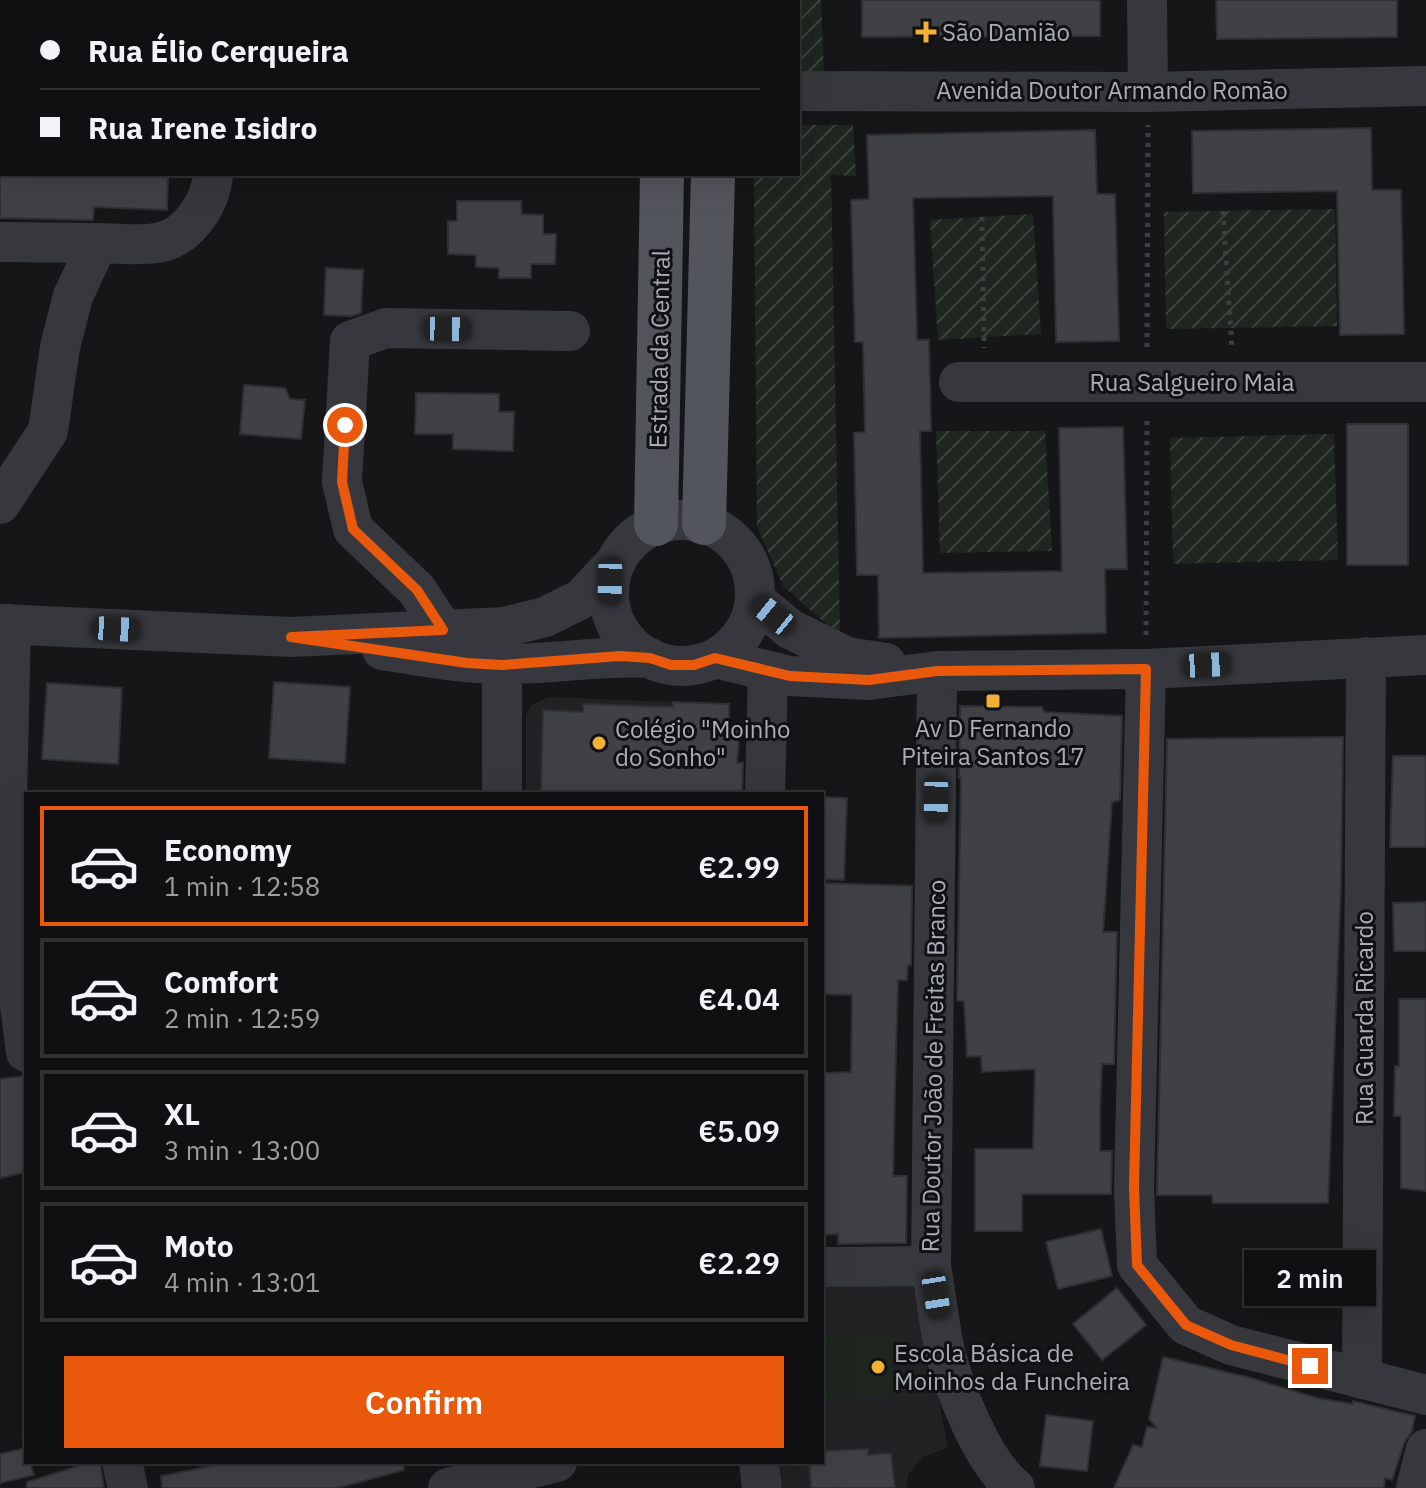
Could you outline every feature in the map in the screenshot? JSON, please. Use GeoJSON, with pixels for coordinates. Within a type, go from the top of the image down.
{"type":"FeatureCollection","features":[{"type":"Feature","properties":{"kind":"main road","name":"Estrada da Central"},"geometry":{"type":"LineString","coordinates":[[656,524],[662,176]]}},
{"type":"Feature","properties":{"kind":"main road","name":"Estrada da Central"},"geometry":{"type":"LineString","coordinates":[[704,523],[713,176]]}},
{"type":"Feature","properties":{"kind":"street"},"geometry":{"type":"LineString","coordinates":[[1147,0],[1148,92]]}},
{"type":"Feature","properties":{"kind":"street","name":"Avenida Doutor Armando Romão"},"geometry":{"type":"LineString","coordinates":[[800,91],[1148,92],[1426,86]]}},
{"type":"Feature","properties":{"kind":"street"},"geometry":{"type":"LineString","coordinates":[[0,242],[160,243],[191,226],[212,189],[213,176]]}},
{"type":"Feature","properties":{"kind":"street"},"geometry":{"type":"LineString","coordinates":[[0,504],[48,431],[60,347],[73,296],[98,243]]}},
{"type":"Feature","properties":{"kind":"street"},"geometry":{"type":"LineString","coordinates":[[443,630],[417,590],[353,529],[342,482],[350,341],[386,328],[570,331]]}},
{"type":"Feature","properties":{"kind":"street","name":"Rua Salgueiro Maia"},"geometry":{"type":"LineString","coordinates":[[972,383],[1426,382]]}},
{"type":"Feature","properties":{"kind":"street"},"geometry":{"type":"LineString","coordinates":[[24,1032],[12,915],[5,888],[6,624],[291,637],[504,627],[545,617],[581,599],[615,563],[631,540],[656,524],[680,519],[704,523],[726,534],[743,552],[753,576],[755,600],[751,618],[742,634],[731,648],[715,658],[694,665],[671,665],[650,658],[620,656],[502,665],[467,663],[291,637]]}},
{"type":"Feature","properties":{"kind":"street"},"geometry":{"type":"LineString","coordinates":[[615,563],[609,600],[614,618],[622,634],[650,658]]}},
{"type":"Feature","properties":{"kind":"street"},"geometry":{"type":"LineString","coordinates":[[755,600],[790,629],[847,657],[937,671]]}},
{"type":"Feature","properties":{"kind":"street"},"geometry":{"type":"LineString","coordinates":[[715,658],[790,676],[869,680],[937,671],[1146,669],[1426,655]]}},
{"type":"Feature","properties":{"kind":"street","name":"Rua Guarda Ricardo"},"geometry":{"type":"LineString","coordinates":[[1362,1379],[1366,657]]}},
{"type":"Feature","properties":{"kind":"street"},"geometry":{"type":"LineString","coordinates":[[502,665],[502,792]]}},
{"type":"Feature","properties":{"kind":"street"},"geometry":{"type":"LineString","coordinates":[[1146,669],[1134,1188],[1137,1265],[1186,1325],[1231,1345],[1426,1395]]}},
{"type":"Feature","properties":{"kind":"street"},"geometry":{"type":"LineString","coordinates":[[765,792],[768,671]]}},
{"type":"Feature","properties":{"kind":"street","name":"Rua Doutor João de Freitas Branco"},"geometry":{"type":"LineString","coordinates":[[937,671],[931,1266],[946,1353],[977,1438],[1007,1482],[1015,1488]]}},
{"type":"Feature","properties":{"kind":"street"},"geometry":{"type":"LineString","coordinates":[[824,1267],[931,1266]]}},
{"type":"Feature","properties":{"kind":"street"},"geometry":{"type":"LineString","coordinates":[[1416,1488],[1426,1449]]}},
{"type":"Feature","properties":{"kind":"street"},"geometry":{"type":"LineString","coordinates":[[122,1464],[128,1488]]}},
{"type":"Feature","properties":{"kind":"street"},"geometry":{"type":"LineString","coordinates":[[448,1488],[548,1464]]}},
{"type":"Feature","properties":{"kind":"street"},"geometry":{"type":"LineString","coordinates":[[759,1464],[762,1488]]}},
{"type":"Feature","properties":{"kind":"path"},"geometry":{"type":"LineString","coordinates":[[1223,211],[1235,381]]}},
{"type":"Feature","properties":{"kind":"path"},"geometry":{"type":"LineString","coordinates":[[972,383],[982,217]]}},
{"type":"Feature","properties":{"kind":"shaded area"},"geometry":{"type":"Polygon","coordinates":[[[800,0],[821,0],[824,73],[800,72],[800,0]]]}},
{"type":"Feature","properties":{"kind":"shaded area"},"geometry":{"type":"Polygon","coordinates":[[[800,125],[853,125],[856,176],[831,175],[840,636],[783,586],[757,526],[754,176],[800,176],[800,125]]]}},
{"type":"Feature","properties":{"kind":"shaded area"},"geometry":{"type":"Polygon","coordinates":[[[1335,209],[1337,326],[1166,329],[1164,212],[1335,209]]]}},
{"type":"Feature","properties":{"kind":"shaded area"},"geometry":{"type":"Polygon","coordinates":[[[1033,214],[1041,334],[938,340],[930,220],[1033,214]]]}},
{"type":"Feature","properties":{"kind":"shaded area"},"geometry":{"type":"Polygon","coordinates":[[[936,431],[1045,431],[1052,551],[940,553],[936,431]]]}},
{"type":"Feature","properties":{"kind":"shaded area"},"geometry":{"type":"Polygon","coordinates":[[[1334,434],[1338,560],[1173,564],[1170,438],[1334,434]]]}},
{"type":"Feature","properties":{"kind":"shaded area","name":"Colégio \"Moinho do Sonho\""},"geometry":{"type":"Polygon","coordinates":[[[548,697],[673,702],[670,792],[526,792],[526,716],[531,706],[548,697]]]}},
{"type":"Feature","properties":{"kind":"shaded area","name":"Escola Básica de Moinhos da Funcheira"},"geometry":{"type":"Polygon","coordinates":[[[824,1280],[919,1287],[948,1448],[924,1456],[909,1473],[906,1488],[783,1488],[780,1464],[824,1464],[824,1280]]]}},
{"type":"Feature","properties":{"kind":"shaded area"},"geometry":{"type":"Polygon","coordinates":[[[892,1333],[896,1394],[824,1398],[824,1337],[892,1333]]]}},
{"type":"Feature","properties":{"kind":"building"},"geometry":{"type":"Polygon","coordinates":[[[862,0],[1100,0],[1100,36],[862,37],[862,0]]]}},
{"type":"Feature","properties":{"kind":"building"},"geometry":{"type":"Polygon","coordinates":[[[1216,0],[1397,0],[1397,37],[1217,39],[1216,0]]]}},
{"type":"Feature","properties":{"kind":"building"},"geometry":{"type":"Polygon","coordinates":[[[1371,128],[1372,190],[1401,190],[1404,334],[1340,335],[1337,191],[1193,193],[1192,131],[1371,128]]]}},
{"type":"Feature","properties":{"kind":"building"},"geometry":{"type":"Polygon","coordinates":[[[1095,130],[1097,194],[1115,194],[1119,341],[1056,342],[1053,196],[913,198],[917,340],[929,340],[931,431],[920,431],[923,573],[1062,571],[1059,428],[1123,427],[1127,569],[1105,569],[1106,633],[879,638],[878,575],[857,575],[854,433],[865,432],[863,342],[855,342],[851,200],[869,199],[867,135],[1095,130]]]}},
{"type":"Feature","properties":{"kind":"building"},"geometry":{"type":"Polygon","coordinates":[[[0,176],[168,176],[167,210],[94,207],[93,220],[0,218],[0,176]]]}},
{"type":"Feature","properties":{"kind":"building"},"geometry":{"type":"Polygon","coordinates":[[[457,201],[521,201],[522,214],[543,215],[543,234],[556,234],[555,264],[531,264],[531,278],[499,278],[499,268],[476,267],[476,255],[448,254],[448,221],[457,221],[457,201]]]}},
{"type":"Feature","properties":{"kind":"building"},"geometry":{"type":"Polygon","coordinates":[[[326,268],[363,270],[361,313],[351,316],[324,315],[326,268]]]}},
{"type":"Feature","properties":{"kind":"building"},"geometry":{"type":"Polygon","coordinates":[[[244,385],[285,388],[290,399],[305,400],[301,439],[240,434],[244,385]]]}},
{"type":"Feature","properties":{"kind":"building"},"geometry":{"type":"Polygon","coordinates":[[[416,393],[499,394],[499,412],[514,412],[513,451],[453,449],[453,434],[415,434],[416,393]]]}},
{"type":"Feature","properties":{"kind":"building"},"geometry":{"type":"Polygon","coordinates":[[[1347,424],[1408,424],[1408,565],[1347,565],[1347,424]]]}},
{"type":"Feature","properties":{"kind":"building"},"geometry":{"type":"Polygon","coordinates":[[[274,682],[350,687],[345,763],[269,758],[274,682]]]}},
{"type":"Feature","properties":{"kind":"building"},"geometry":{"type":"Polygon","coordinates":[[[47,683],[122,688],[118,764],[42,759],[47,683]]]}},
{"type":"Feature","properties":{"kind":"building","name":"Colégio \"Moinho do Sonho\""},"geometry":{"type":"Polygon","coordinates":[[[673,702],[729,704],[729,724],[740,725],[737,763],[743,763],[742,792],[541,792],[543,710],[583,712],[583,704],[673,707],[673,702]]]}},
{"type":"Feature","properties":{"kind":"building"},"geometry":{"type":"Polygon","coordinates":[[[960,706],[1042,707],[1044,712],[1122,716],[1120,800],[1112,802],[1103,932],[1117,932],[1114,1064],[1102,1064],[1100,1111],[1100,1151],[1112,1151],[1111,1194],[1022,1194],[1022,1231],[975,1231],[975,1149],[1033,1149],[1035,1069],[982,1072],[981,1056],[967,1057],[964,1001],[957,1001],[960,706]]]}},
{"type":"Feature","properties":{"kind":"building"},"geometry":{"type":"Polygon","coordinates":[[[1343,737],[1341,884],[1328,1203],[1213,1203],[1212,1195],[1157,1195],[1167,739],[1343,737]]]}},
{"type":"Feature","properties":{"kind":"building"},"geometry":{"type":"Polygon","coordinates":[[[1393,756],[1426,756],[1426,847],[1390,847],[1393,756]]]}},
{"type":"Feature","properties":{"kind":"building"},"geometry":{"type":"Polygon","coordinates":[[[824,797],[847,798],[844,880],[824,879],[824,797]]]}},
{"type":"Feature","properties":{"kind":"building"},"geometry":{"type":"Polygon","coordinates":[[[824,883],[912,886],[911,965],[908,965],[907,980],[898,980],[893,1176],[907,1176],[906,1243],[838,1244],[838,1234],[824,1235],[824,1073],[851,1072],[852,995],[824,994],[824,883]]]}},
{"type":"Feature","properties":{"kind":"building"},"geometry":{"type":"Polygon","coordinates":[[[1426,902],[1426,951],[1394,951],[1393,903],[1426,902]]]}},
{"type":"Feature","properties":{"kind":"building"},"geometry":{"type":"Polygon","coordinates":[[[1399,999],[1426,999],[1426,1191],[1401,1188],[1401,1116],[1394,1116],[1395,1066],[1399,1066],[1399,999]]]}},
{"type":"Feature","properties":{"kind":"building"},"geometry":{"type":"Polygon","coordinates":[[[23,1076],[24,1172],[0,1178],[0,1079],[23,1076]]]}},
{"type":"Feature","properties":{"kind":"building"},"geometry":{"type":"Polygon","coordinates":[[[1101,1229],[1112,1276],[1058,1289],[1046,1242],[1101,1229]]]}},
{"type":"Feature","properties":{"kind":"building"},"geometry":{"type":"Polygon","coordinates":[[[1117,1288],[1146,1325],[1102,1360],[1073,1324],[1117,1288]]]}},
{"type":"Feature","properties":{"kind":"building"},"geometry":{"type":"Polygon","coordinates":[[[1163,1357],[1317,1398],[1353,1404],[1353,1401],[1415,1416],[1392,1480],[1385,1478],[1384,1488],[1114,1488],[1133,1445],[1142,1447],[1147,1427],[1157,1428],[1149,1419],[1163,1357]]]}},
{"type":"Feature","properties":{"kind":"building"},"geometry":{"type":"Polygon","coordinates":[[[1046,1415],[1093,1421],[1087,1471],[1040,1466],[1046,1415]]]}},
{"type":"Feature","properties":{"kind":"building"},"geometry":{"type":"Polygon","coordinates":[[[24,1448],[24,1464],[31,1464],[34,1475],[0,1483],[0,1454],[24,1448]]]}},
{"type":"Feature","properties":{"kind":"building"},"geometry":{"type":"Polygon","coordinates":[[[868,1449],[868,1455],[891,1453],[895,1488],[811,1488],[809,1464],[824,1464],[824,1451],[868,1449]]]}},
{"type":"Feature","properties":{"kind":"building"},"geometry":{"type":"Polygon","coordinates":[[[85,1464],[100,1464],[104,1488],[27,1488],[27,1482],[85,1464]]]}},
{"type":"Feature","properties":{"kind":"building"},"geometry":{"type":"Polygon","coordinates":[[[220,1464],[403,1464],[404,1470],[338,1488],[162,1488],[161,1476],[220,1464]]]}},
{"type":"Feature","properties":{"kind":"place","name":"São Damião"},"geometry":{"type":"Point","coordinates":[926,32]}},
{"type":"Feature","properties":{"kind":"place","name":"Av D Fernando Piteira Santos 17"},"geometry":{"type":"Point","coordinates":[993,701]}},
{"type":"Feature","properties":{"kind":"place","name":"Colégio \"Moinho do Sonho\""},"geometry":{"type":"Point","coordinates":[599,743]}},
{"type":"Feature","properties":{"kind":"place","name":"Escola Básica de Moinhos da Funcheira"},"geometry":{"type":"Point","coordinates":[878,1367]}},
{"type":"Feature","properties":{"kind":"route"},"geometry":{"type":"LineString","coordinates":[[345,425],[342,482],[353,529],[417,590],[443,630],[291,637],[467,663],[502,665],[620,656],[650,658],[671,665],[694,665],[715,658],[790,676],[869,680],[937,671],[1146,669],[1134,1188],[1137,1265],[1186,1325],[1231,1345],[1310,1366]]}}]}
